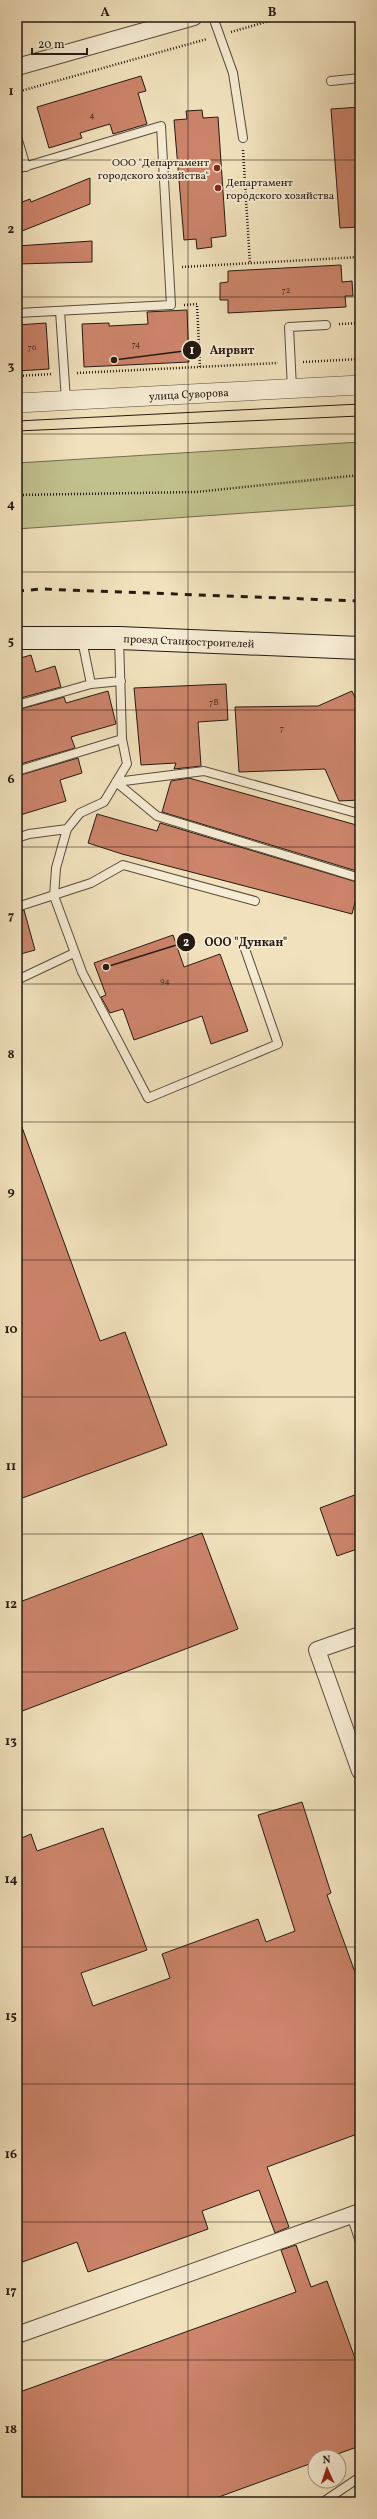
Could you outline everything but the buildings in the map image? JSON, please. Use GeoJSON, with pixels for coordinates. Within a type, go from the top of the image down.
{"type":"FeatureCollection","features":[{"type":"Feature","properties":{"kind":"main road","name":"проезд Станкостроителей"},"geometry":{"type":"LineString","coordinates":[[17,638],[119,638],[360,648]]}},
{"type":"Feature","properties":{"kind":"street"},"geometry":{"type":"LineString","coordinates":[[17,67],[194,17]]}},
{"type":"Feature","properties":{"kind":"street","name":"улица Суворова"},"geometry":{"type":"LineString","coordinates":[[17,403],[360,385]]}},
{"type":"Feature","properties":{"kind":"street"},"geometry":{"type":"LineString","coordinates":[[360,1635],[317,1650],[360,1771]]}},
{"type":"Feature","properties":{"kind":"street"},"geometry":{"type":"LineString","coordinates":[[17,2335],[356,2214]]}},
{"type":"Feature","properties":{"kind":"lane"},"geometry":{"type":"LineString","coordinates":[[213,17],[233,73],[243,138]]}},
{"type":"Feature","properties":{"kind":"lane"},"geometry":{"type":"LineString","coordinates":[[331,80],[360,78]]}},
{"type":"Feature","properties":{"kind":"lane"},"geometry":{"type":"LineString","coordinates":[[17,169],[161,126],[171,305],[17,313]]}},
{"type":"Feature","properties":{"kind":"lane"},"geometry":{"type":"LineString","coordinates":[[17,137],[26,167]]}},
{"type":"Feature","properties":{"kind":"lane"},"geometry":{"type":"LineString","coordinates":[[60,311],[66,400]]}},
{"type":"Feature","properties":{"kind":"lane"},"geometry":{"type":"LineString","coordinates":[[292,388],[289,327],[326,325]]}},
{"type":"Feature","properties":{"kind":"lane"},"geometry":{"type":"LineString","coordinates":[[81,637],[91,684]]}},
{"type":"Feature","properties":{"kind":"lane"},"geometry":{"type":"LineString","coordinates":[[119,638],[122,739],[127,764],[104,802],[80,813],[67,829],[56,868],[54,896],[74,953],[148,1098],[278,1044],[244,946]]}},
{"type":"Feature","properties":{"kind":"lane"},"geometry":{"type":"LineString","coordinates":[[17,705],[91,684],[121,681]]}},
{"type":"Feature","properties":{"kind":"lane"},"geometry":{"type":"LineString","coordinates":[[17,771],[122,739]]}},
{"type":"Feature","properties":{"kind":"lane"},"geometry":{"type":"LineString","coordinates":[[116,782],[204,771],[360,814]]}},
{"type":"Feature","properties":{"kind":"lane"},"geometry":{"type":"LineString","coordinates":[[116,782],[157,816],[360,878]]}},
{"type":"Feature","properties":{"kind":"lane"},"geometry":{"type":"LineString","coordinates":[[17,838],[29,834],[67,829]]}},
{"type":"Feature","properties":{"kind":"lane"},"geometry":{"type":"LineString","coordinates":[[17,907],[54,896],[91,882],[123,865],[254,900]]}},
{"type":"Feature","properties":{"kind":"lane"},"geometry":{"type":"LineString","coordinates":[[17,980],[74,953]]}},
{"type":"Feature","properties":{"kind":"lane"},"geometry":{"type":"LineString","coordinates":[[356,2214],[360,2242]]}},
{"type":"Feature","properties":{"kind":"lane"},"geometry":{"type":"LineString","coordinates":[[323,2502],[360,2477]]}},
{"type":"Feature","properties":{"kind":"path"},"geometry":{"type":"LineString","coordinates":[[17,92],[283,17]]}},
{"type":"Feature","properties":{"kind":"path"},"geometry":{"type":"LineString","coordinates":[[243,138],[250,264]]}},
{"type":"Feature","properties":{"kind":"path"},"geometry":{"type":"LineString","coordinates":[[169,268],[360,257]]}},
{"type":"Feature","properties":{"kind":"path"},"geometry":{"type":"LineString","coordinates":[[171,305],[197,304],[200,367]]}},
{"type":"Feature","properties":{"kind":"path"},"geometry":{"type":"LineString","coordinates":[[326,325],[360,323]]}},
{"type":"Feature","properties":{"kind":"path"},"geometry":{"type":"LineString","coordinates":[[17,376],[360,359]]}},
{"type":"Feature","properties":{"kind":"path"},"geometry":{"type":"LineString","coordinates":[[17,495],[196,492],[360,475]]}},
{"type":"Feature","properties":{"kind":"green space"},"geometry":{"type":"Polygon","coordinates":[[[360,442],[360,505],[17,529],[17,463],[360,442]]]}},
{"type":"Feature","properties":{"kind":"tram line"},"geometry":{"type":"LineString","coordinates":[[17,421],[360,404]]}},
{"type":"Feature","properties":{"kind":"tram line"},"geometry":{"type":"LineString","coordinates":[[17,431],[360,416]]}},
{"type":"Feature","properties":{"kind":"railway"},"geometry":{"type":"LineString","coordinates":[[17,591],[42,589],[360,601]]}},
{"type":"Feature","properties":{"kind":"place","name":"ООО \"Департамент городского хозяйства\""},"geometry":{"type":"Point","coordinates":[217,168]}},
{"type":"Feature","properties":{"kind":"place","name":"Департамент городского хозяйства"},"geometry":{"type":"Point","coordinates":[218,188]}},
{"type":"Feature","properties":{"kind":"place","name":"Аирвит"},"geometry":{"type":"Point","coordinates":[114,360]}},
{"type":"Feature","properties":{"kind":"place","name":"ООО \"Дункан\""},"geometry":{"type":"Point","coordinates":[106,967]}}]}
